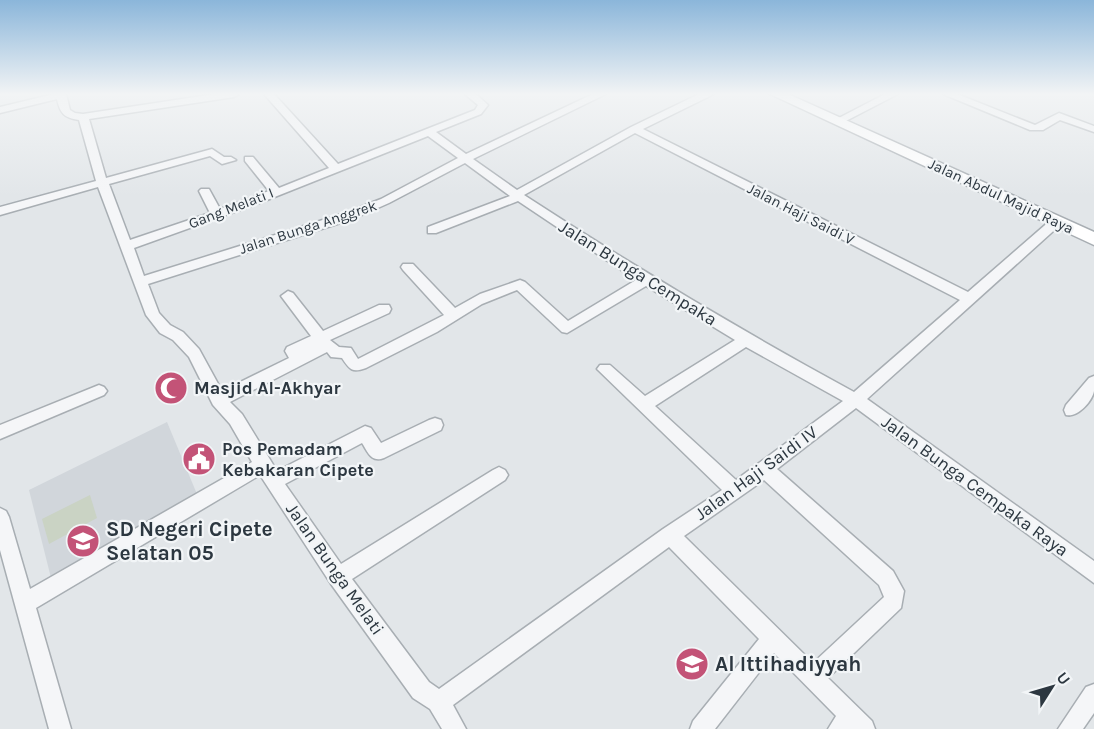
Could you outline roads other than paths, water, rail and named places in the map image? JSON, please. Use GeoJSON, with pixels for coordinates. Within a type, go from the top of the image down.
{"type":"FeatureCollection","features":[{"type":"Feature","properties":{"kind":"street","name":"Jalan Bunga Melati"},"geometry":{"type":"LineString","coordinates":[[86,128],[102,182],[153,315],[165,329],[178,336],[194,353],[219,400],[236,419],[263,465],[338,577],[421,690],[438,701],[455,729]]}},
{"type":"Feature","properties":{"kind":"street"},"geometry":{"type":"LineString","coordinates":[[299,128],[335,168]]}},
{"type":"Feature","properties":{"kind":"street","name":"Gang Melati I"},"geometry":{"type":"LineString","coordinates":[[126,246],[217,215],[438,128]]}},
{"type":"Feature","properties":{"kind":"street","name":"Jalan Bunga Anggrek"},"geometry":{"type":"LineString","coordinates":[[139,282],[349,216],[412,188],[530,128]]}},
{"type":"Feature","properties":{"kind":"street","name":"Jalan Abdul Majid Raya"},"geometry":{"type":"LineString","coordinates":[[853,128],[1094,239]]}},
{"type":"Feature","properties":{"kind":"street"},"geometry":{"type":"LineString","coordinates":[[432,230],[518,196],[635,129]]}},
{"type":"Feature","properties":{"kind":"street","name":"Jalan Haji Saidi V"},"geometry":{"type":"LineString","coordinates":[[635,129],[968,298]]}},
{"type":"Feature","properties":{"kind":"street","name":"Jalan Bunga Cempaka"},"geometry":{"type":"LineString","coordinates":[[429,132],[518,196],[646,280],[746,340],[856,400]]}},
{"type":"Feature","properties":{"kind":"street"},"geometry":{"type":"LineString","coordinates":[[0,211],[212,152],[222,161],[231,160]]}},
{"type":"Feature","properties":{"kind":"street"},"geometry":{"type":"LineString","coordinates":[[249,159],[276,192]]}},
{"type":"Feature","properties":{"kind":"street"},"geometry":{"type":"LineString","coordinates":[[205,191],[217,215]]}},
{"type":"Feature","properties":{"kind":"street","name":"Jalan Haji Saidi IV"},"geometry":{"type":"LineString","coordinates":[[438,701],[455,692],[670,535],[735,491],[856,400],[1056,222]]}},
{"type":"Feature","properties":{"kind":"street"},"geometry":{"type":"LineString","coordinates":[[408,267],[453,315]]}},
{"type":"Feature","properties":{"kind":"street"},"geometry":{"type":"LineString","coordinates":[[219,400],[329,345],[336,353],[346,352],[355,366],[364,363],[453,315],[465,306],[516,285],[520,285],[567,328],[646,280]]}},
{"type":"Feature","properties":{"kind":"street"},"geometry":{"type":"LineString","coordinates":[[288,296],[321,338]]}},
{"type":"Feature","properties":{"kind":"street"},"geometry":{"type":"LineString","coordinates":[[298,360],[292,351],[384,309]]}},
{"type":"Feature","properties":{"kind":"street"},"geometry":{"type":"LineString","coordinates":[[644,405],[746,340]]}},
{"type":"Feature","properties":{"kind":"street"},"geometry":{"type":"LineString","coordinates":[[605,369],[735,491]]}},
{"type":"Feature","properties":{"kind":"street"},"geometry":{"type":"LineString","coordinates":[[1072,410],[1094,382]]}},
{"type":"Feature","properties":{"kind":"street"},"geometry":{"type":"LineString","coordinates":[[0,432],[99,391]]}},
{"type":"Feature","properties":{"kind":"street","name":"Jalan Bunga Cempaka Raya"},"geometry":{"type":"LineString","coordinates":[[856,400],[1094,573]]}},
{"type":"Feature","properties":{"kind":"street"},"geometry":{"type":"LineString","coordinates":[[274,481],[365,433],[378,453],[435,425]]}},
{"type":"Feature","properties":{"kind":"street"},"geometry":{"type":"LineString","coordinates":[[24,604],[263,465]]}},
{"type":"Feature","properties":{"kind":"street"},"geometry":{"type":"LineString","coordinates":[[764,469],[886,578],[894,591],[894,601],[813,678]]}},
{"type":"Feature","properties":{"kind":"street"},"geometry":{"type":"LineString","coordinates":[[338,577],[499,475]]}},
{"type":"Feature","properties":{"kind":"street"},"geometry":{"type":"LineString","coordinates":[[0,518],[60,729]]}},
{"type":"Feature","properties":{"kind":"street"},"geometry":{"type":"LineString","coordinates":[[670,535],[813,678],[851,725]]}},
{"type":"Feature","properties":{"kind":"street"},"geometry":{"type":"LineString","coordinates":[[701,729],[773,638]]}},
{"type":"Feature","properties":{"kind":"street"},"geometry":{"type":"LineString","coordinates":[[1069,729],[1092,704]]}},
{"type":"Feature","properties":{"kind":"place","name":"Masjid Al-Akhyar"},"geometry":{"type":"Point","coordinates":[171,388]}},
{"type":"Feature","properties":{"kind":"place","name":"Pos Pemadam Kebakaran Cipete"},"geometry":{"type":"Point","coordinates":[199,459]}},
{"type":"Feature","properties":{"kind":"place","name":"SD Negeri Cipete Selatan 05"},"geometry":{"type":"Point","coordinates":[83,541]}},
{"type":"Feature","properties":{"kind":"place","name":"Al Ittihadiyyah"},"geometry":{"type":"Point","coordinates":[692,664]}}]}
